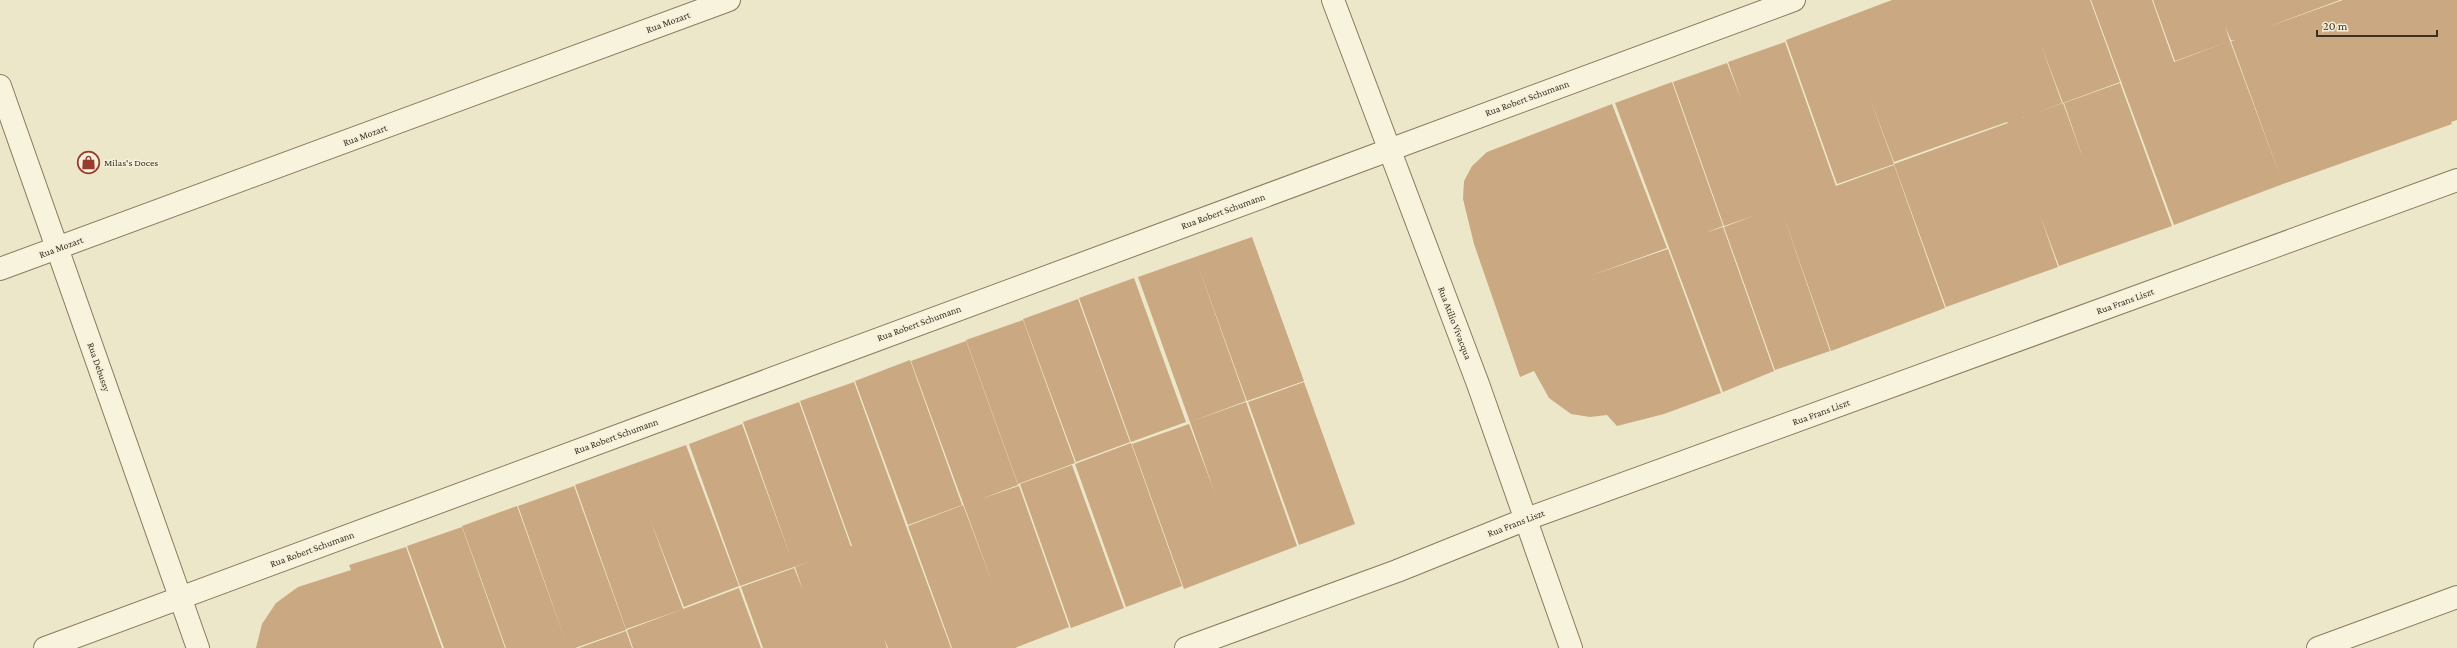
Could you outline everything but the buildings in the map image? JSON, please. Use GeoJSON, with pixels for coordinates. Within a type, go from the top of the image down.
{"type":"FeatureCollection","features":[{"type":"Feature","properties":{"kind":"street","name":"Rua Mozart"},"geometry":{"type":"LineString","coordinates":[[0,269],[729,0]]}},
{"type":"Feature","properties":{"kind":"street","name":"Rua Atilio Vivacqua"},"geometry":{"type":"LineString","coordinates":[[1333,0],[1478,384],[1524,520],[1571,648]]}},
{"type":"Feature","properties":{"kind":"street","name":"Rua Robert Schumann"},"geometry":{"type":"LineString","coordinates":[[45,648],[1794,0]]}},
{"type":"Feature","properties":{"kind":"street","name":"Rua Debussy"},"geometry":{"type":"LineString","coordinates":[[0,86],[198,648]]}},
{"type":"Feature","properties":{"kind":"street","name":"Rua Frans Liszt"},"geometry":{"type":"LineString","coordinates":[[1186,648],[1397,571],[1524,520],[2457,180]]}},
{"type":"Feature","properties":{"kind":"street"},"geometry":{"type":"LineString","coordinates":[[2318,648],[2457,597]]}},
{"type":"Feature","properties":{"kind":"place","name":"Milas's Doces"},"geometry":{"type":"Point","coordinates":[89,162]}}]}
